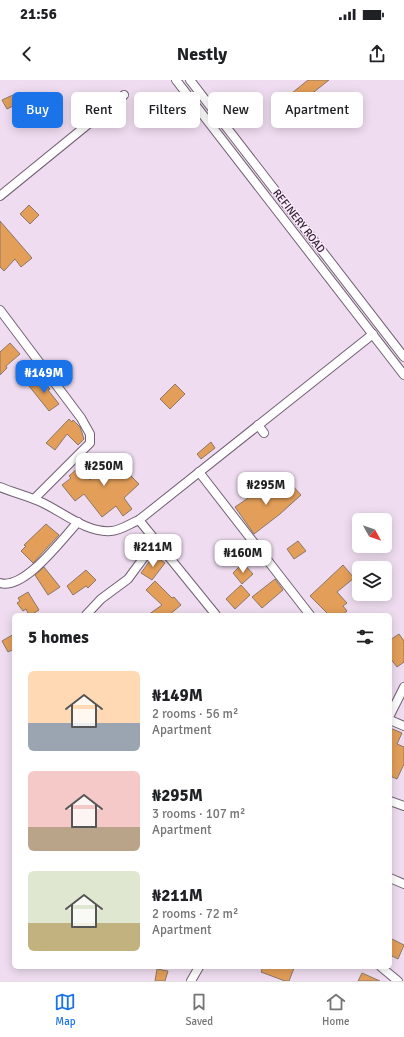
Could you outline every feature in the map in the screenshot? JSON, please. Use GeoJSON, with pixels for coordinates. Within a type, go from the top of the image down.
{"type":"FeatureCollection","features":[{"type":"Feature","properties":{"kind":"street","name":"REFINERY ROAD"},"geometry":{"type":"LineString","coordinates":[[176,80],[404,375]]}},
{"type":"Feature","properties":{"kind":"street","name":"REFINERY ROAD"},"geometry":{"type":"LineString","coordinates":[[190,80],[404,357]]}},
{"type":"Feature","properties":{"kind":"street"},"geometry":{"type":"LineString","coordinates":[[0,196],[83,128]]}},
{"type":"Feature","properties":{"kind":"street"},"geometry":{"type":"LineString","coordinates":[[0,310],[81,418],[90,434],[90,443],[34,500]]}},
{"type":"Feature","properties":{"kind":"street"},"geometry":{"type":"LineString","coordinates":[[0,487],[34,500],[78,522],[99,530],[112,531],[139,520],[372,334]]}},
{"type":"Feature","properties":{"kind":"street"},"geometry":{"type":"LineString","coordinates":[[258,425],[264,433]]}},
{"type":"Feature","properties":{"kind":"street"},"geometry":{"type":"LineString","coordinates":[[199,472],[308,613]]}},
{"type":"Feature","properties":{"kind":"street"},"geometry":{"type":"LineString","coordinates":[[139,520],[214,613]]}},
{"type":"Feature","properties":{"kind":"street"},"geometry":{"type":"LineString","coordinates":[[0,583],[7,585],[21,579],[34,569],[78,522]]}},
{"type":"Feature","properties":{"kind":"street"},"geometry":{"type":"LineString","coordinates":[[88,613],[101,599],[128,579],[156,541]]}},
{"type":"Feature","properties":{"kind":"street"},"geometry":{"type":"LineString","coordinates":[[392,711],[404,687]]}},
{"type":"Feature","properties":{"kind":"street"},"geometry":{"type":"LineString","coordinates":[[392,721],[404,726]]}},
{"type":"Feature","properties":{"kind":"street"},"geometry":{"type":"LineString","coordinates":[[392,802],[404,806]]}},
{"type":"Feature","properties":{"kind":"street"},"geometry":{"type":"LineString","coordinates":[[392,879],[404,884]]}},
{"type":"Feature","properties":{"kind":"street"},"geometry":{"type":"LineString","coordinates":[[191,981],[198,969]]}},
{"type":"Feature","properties":{"kind":"street"},"geometry":{"type":"LineString","coordinates":[[383,969],[398,981]]}},
{"type":"Feature","properties":{"kind":"building"},"geometry":{"type":"Polygon","coordinates":[[[308,80],[329,80],[314,92],[293,92],[308,80]]]}},
{"type":"Feature","properties":{"kind":"building"},"geometry":{"type":"Polygon","coordinates":[[[12,95],[12,106],[7,109],[2,100],[12,95]]]}},
{"type":"Feature","properties":{"kind":"building"},"geometry":{"type":"Polygon","coordinates":[[[29,205],[39,215],[30,224],[20,214],[29,205]]]}},
{"type":"Feature","properties":{"kind":"building"},"geometry":{"type":"Polygon","coordinates":[[[0,221],[32,258],[21,267],[15,259],[4,271],[0,267],[0,221]]]}},
{"type":"Feature","properties":{"kind":"building"},"geometry":{"type":"Polygon","coordinates":[[[10,343],[20,354],[6,366],[7,368],[0,375],[0,352],[10,343]]]}},
{"type":"Feature","properties":{"kind":"building"},"geometry":{"type":"Polygon","coordinates":[[[39,377],[50,389],[48,390],[59,404],[49,411],[29,386],[39,377]]]}},
{"type":"Feature","properties":{"kind":"building"},"geometry":{"type":"Polygon","coordinates":[[[175,384],[185,394],[170,409],[160,399],[175,384]]]}},
{"type":"Feature","properties":{"kind":"building"},"geometry":{"type":"Polygon","coordinates":[[[69,419],[72,422],[73,420],[80,427],[84,439],[78,445],[67,434],[55,450],[46,443],[69,419]]]}},
{"type":"Feature","properties":{"kind":"building"},"geometry":{"type":"Polygon","coordinates":[[[211,442],[215,448],[201,459],[197,454],[211,442]]]}},
{"type":"Feature","properties":{"kind":"building"},"geometry":{"type":"Polygon","coordinates":[[[124,453],[129,460],[122,464],[125,468],[124,469],[139,484],[124,498],[132,509],[123,516],[116,506],[102,517],[84,494],[75,501],[62,485],[71,478],[69,476],[78,468],[90,480],[105,467],[104,465],[116,456],[117,458],[124,453]]]}},
{"type":"Feature","properties":{"kind":"building"},"geometry":{"type":"Polygon","coordinates":[[[274,482],[283,493],[292,485],[301,495],[280,514],[254,534],[235,507],[260,490],[262,492],[274,482]]]}},
{"type":"Feature","properties":{"kind":"building"},"geometry":{"type":"Polygon","coordinates":[[[46,524],[59,535],[33,563],[21,551],[26,546],[24,545],[46,524]]]}},
{"type":"Feature","properties":{"kind":"building"},"geometry":{"type":"Polygon","coordinates":[[[298,541],[306,551],[294,559],[287,549],[298,541]]]}},
{"type":"Feature","properties":{"kind":"building"},"geometry":{"type":"Polygon","coordinates":[[[154,555],[165,563],[152,580],[141,573],[154,555]]]}},
{"type":"Feature","properties":{"kind":"building"},"geometry":{"type":"Polygon","coordinates":[[[243,563],[253,574],[242,584],[233,573],[243,563]]]}},
{"type":"Feature","properties":{"kind":"building"},"geometry":{"type":"Polygon","coordinates":[[[343,565],[352,576],[352,580],[337,592],[347,603],[343,606],[347,611],[344,613],[327,613],[310,596],[343,565]]]}},
{"type":"Feature","properties":{"kind":"building"},"geometry":{"type":"Polygon","coordinates":[[[44,567],[60,587],[48,595],[35,575],[44,567]]]}},
{"type":"Feature","properties":{"kind":"building"},"geometry":{"type":"Polygon","coordinates":[[[86,570],[96,580],[88,588],[86,586],[73,595],[67,586],[86,570]]]}},
{"type":"Feature","properties":{"kind":"building"},"geometry":{"type":"Polygon","coordinates":[[[275,579],[283,590],[262,608],[252,597],[275,579]]]}},
{"type":"Feature","properties":{"kind":"building"},"geometry":{"type":"Polygon","coordinates":[[[155,581],[181,605],[171,613],[151,613],[162,605],[146,590],[155,581]]]}},
{"type":"Feature","properties":{"kind":"building"},"geometry":{"type":"Polygon","coordinates":[[[241,585],[250,595],[235,609],[226,599],[241,585]]]}},
{"type":"Feature","properties":{"kind":"building"},"geometry":{"type":"Polygon","coordinates":[[[28,592],[39,610],[34,613],[28,613],[26,609],[23,611],[17,603],[20,601],[18,598],[28,592]]]}},
{"type":"Feature","properties":{"kind":"building"},"geometry":{"type":"Polygon","coordinates":[[[399,634],[404,641],[404,662],[397,667],[392,661],[392,639],[399,634]]]}},
{"type":"Feature","properties":{"kind":"building"},"geometry":{"type":"Polygon","coordinates":[[[12,635],[12,650],[8,652],[2,641],[12,635]]]}},
{"type":"Feature","properties":{"kind":"building"},"geometry":{"type":"Polygon","coordinates":[[[392,729],[402,733],[397,744],[404,747],[404,764],[397,779],[392,777],[392,729]]]}},
{"type":"Feature","properties":{"kind":"building"},"geometry":{"type":"Polygon","coordinates":[[[392,939],[404,945],[398,959],[392,956],[392,939]]]}},
{"type":"Feature","properties":{"kind":"building"},"geometry":{"type":"Polygon","coordinates":[[[157,969],[168,971],[165,981],[155,981],[157,969]]]}},
{"type":"Feature","properties":{"kind":"building"},"geometry":{"type":"Polygon","coordinates":[[[262,969],[294,969],[289,981],[285,981],[261,972],[262,969]]]}},
{"type":"Feature","properties":{"kind":"building"},"geometry":{"type":"Polygon","coordinates":[[[362,973],[380,981],[358,981],[362,973]]]}}]}
